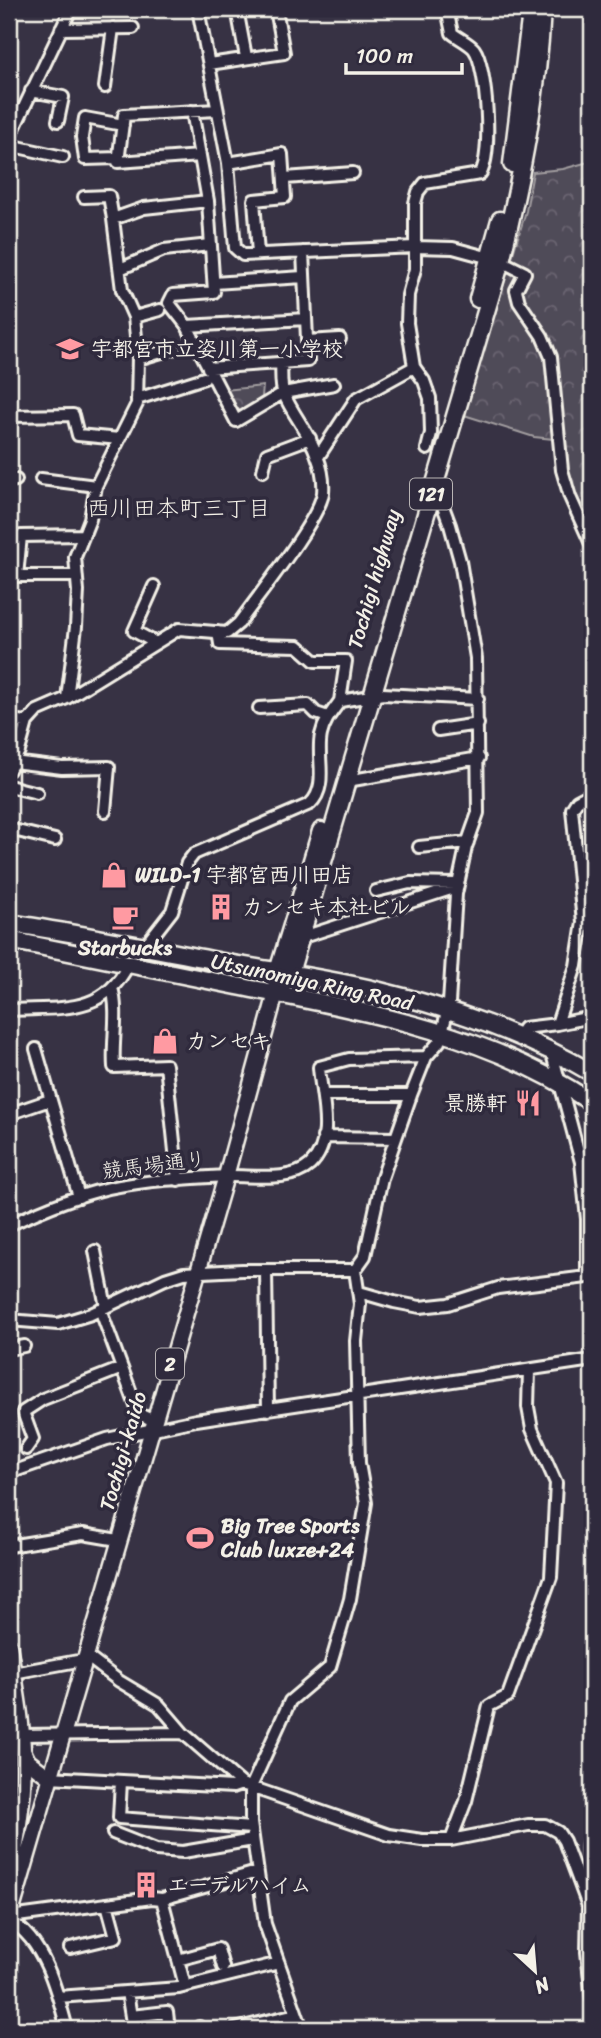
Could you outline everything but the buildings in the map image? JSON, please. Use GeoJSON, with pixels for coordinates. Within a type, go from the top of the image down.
{"type":"FeatureCollection","features":[{"type":"Feature","properties":{"kind":"highway","name":"Tochigi highway"},"geometry":{"type":"LineString","coordinates":[[284,972],[300,938],[347,781],[367,696],[434,482],[496,260],[511,174],[531,9]]}},
{"type":"Feature","properties":{"kind":"highway","name":"Tochigi highway"},"geometry":{"type":"LineString","coordinates":[[284,972],[520,182],[536,83],[542,9]]}},
{"type":"Feature","properties":{"kind":"highway","name":"Utsunomiya Ring Road"},"geometry":{"type":"LineString","coordinates":[[9,923],[381,991],[519,1037],[592,1073]]}},
{"type":"Feature","properties":{"kind":"highway","name":"Utsunomiya Ring Road"},"geometry":{"type":"LineString","coordinates":[[9,940],[276,993],[442,1033],[495,1052],[560,1083],[592,1103]]}},
{"type":"Feature","properties":{"kind":"highway","name":"121"},"geometry":{"type":"LineString","coordinates":[[276,993],[284,972]]}},
{"type":"Feature","properties":{"kind":"main road","name":"Tochigi-kaido"},"geometry":{"type":"LineString","coordinates":[[9,1920],[226,1176],[276,993]]}},
{"type":"Feature","properties":{"kind":"main road"},"geometry":{"type":"LineString","coordinates":[[9,1645],[26,1757],[26,1789],[18,1847],[11,1852]]}},
{"type":"Feature","properties":{"kind":"main road"},"geometry":{"type":"LineString","coordinates":[[26,1757],[46,1763],[55,1757]]}},
{"type":"Feature","properties":{"kind":"main road"},"geometry":{"type":"LineString","coordinates":[[26,1757],[49,1777]]}},
{"type":"Feature","properties":{"kind":"main road"},"geometry":{"type":"LineString","coordinates":[[9,1920],[15,1802],[26,1757]]}},
{"type":"Feature","properties":{"kind":"street"},"geometry":{"type":"LineString","coordinates":[[9,139],[71,9]]}},
{"type":"Feature","properties":{"kind":"street"},"geometry":{"type":"LineString","coordinates":[[198,9],[228,163],[237,252],[243,255],[415,247],[453,248],[496,260],[525,273],[516,290],[519,302],[542,336],[551,357],[562,470],[570,497],[592,546]]}},
{"type":"Feature","properties":{"kind":"street"},"geometry":{"type":"LineString","coordinates":[[237,9],[246,57]]}},
{"type":"Feature","properties":{"kind":"street"},"geometry":{"type":"LineString","coordinates":[[209,64],[284,52],[276,9]]}},
{"type":"Feature","properties":{"kind":"street"},"geometry":{"type":"LineString","coordinates":[[427,449],[431,433],[430,398],[424,381],[414,367],[407,323],[408,296],[415,269],[415,203],[418,191],[425,183],[480,174],[484,169],[488,150],[487,109],[480,62],[473,48],[452,33],[447,9]]}},
{"type":"Feature","properties":{"kind":"street"},"geometry":{"type":"LineString","coordinates":[[61,29],[133,27]]}},
{"type":"Feature","properties":{"kind":"street"},"geometry":{"type":"LineString","coordinates":[[105,87],[113,28]]}},
{"type":"Feature","properties":{"kind":"street"},"geometry":{"type":"LineString","coordinates":[[31,91],[64,97],[58,121]]}},
{"type":"Feature","properties":{"kind":"street"},"geometry":{"type":"LineString","coordinates":[[200,156],[118,162],[124,116],[217,110]]}},
{"type":"Feature","properties":{"kind":"street"},"geometry":{"type":"LineString","coordinates":[[192,111],[208,201],[214,292],[173,295],[169,303],[187,326],[206,373],[236,421],[283,393],[334,384]]}},
{"type":"Feature","properties":{"kind":"street"},"geometry":{"type":"LineString","coordinates":[[119,158],[85,159],[82,136],[85,118],[122,125]]}},
{"type":"Feature","properties":{"kind":"street"},"geometry":{"type":"LineString","coordinates":[[9,145],[63,156]]}},
{"type":"Feature","properties":{"kind":"street"},"geometry":{"type":"LineString","coordinates":[[228,163],[282,154],[285,197],[254,200],[258,254]]}},
{"type":"Feature","properties":{"kind":"street"},"geometry":{"type":"LineString","coordinates":[[285,178],[353,173]]}},
{"type":"Feature","properties":{"kind":"street"},"geometry":{"type":"LineString","coordinates":[[67,698],[76,627],[75,558],[90,519],[96,485],[137,404],[138,359],[134,317],[122,290],[109,195],[84,197]]}},
{"type":"Feature","properties":{"kind":"street"},"geometry":{"type":"LineString","coordinates":[[113,219],[144,208],[208,201]]}},
{"type":"Feature","properties":{"kind":"street"},"geometry":{"type":"LineString","coordinates":[[120,269],[164,250],[210,245]]}},
{"type":"Feature","properties":{"kind":"street"},"geometry":{"type":"LineString","coordinates":[[137,399],[206,373],[308,361],[303,252]]}},
{"type":"Feature","properties":{"kind":"street"},"geometry":{"type":"LineString","coordinates":[[214,283],[303,276]]}},
{"type":"Feature","properties":{"kind":"street"},"geometry":{"type":"LineString","coordinates":[[134,317],[160,310]]}},
{"type":"Feature","properties":{"kind":"street"},"geometry":{"type":"LineString","coordinates":[[187,326],[306,319]]}},
{"type":"Feature","properties":{"kind":"street"},"geometry":{"type":"LineString","coordinates":[[307,341],[340,339]]}},
{"type":"Feature","properties":{"kind":"street"},"geometry":{"type":"LineString","coordinates":[[138,359],[175,348]]}},
{"type":"Feature","properties":{"kind":"street"},"geometry":{"type":"LineString","coordinates":[[105,811],[109,767],[11,766],[15,745],[27,722],[37,711],[67,698],[155,642],[179,629],[227,633],[239,623],[318,508],[323,494],[318,457],[283,393],[281,363]]}},
{"type":"Feature","properties":{"kind":"street"},"geometry":{"type":"LineString","coordinates":[[318,457],[356,399],[414,367]]}},
{"type":"Feature","properties":{"kind":"street"},"geometry":{"type":"LineString","coordinates":[[9,416],[72,415],[78,435],[119,439]]}},
{"type":"Feature","properties":{"kind":"street"},"geometry":{"type":"LineString","coordinates":[[263,471],[267,454],[310,438]]}},
{"type":"Feature","properties":{"kind":"street"},"geometry":{"type":"LineString","coordinates":[[41,479],[96,485]]}},
{"type":"Feature","properties":{"kind":"street"},"geometry":{"type":"LineString","coordinates":[[302,2029],[265,1924],[246,1786],[290,1701],[330,1667],[350,1599],[366,1503],[359,1463],[356,1341],[359,1292],[355,1270],[365,1256],[382,1178],[411,1095],[426,1057],[439,1042],[442,1033],[447,1011],[458,885],[478,813],[476,658],[460,561],[434,482]]}},
{"type":"Feature","properties":{"kind":"street"},"geometry":{"type":"LineString","coordinates":[[76,576],[18,576],[21,536],[83,535]]}},
{"type":"Feature","properties":{"kind":"street"},"geometry":{"type":"LineString","coordinates":[[154,586],[134,631],[155,642]]}},
{"type":"Feature","properties":{"kind":"street"},"geometry":{"type":"LineString","coordinates":[[144,947],[172,911],[187,863],[194,854],[314,800],[321,779],[321,734],[328,717],[340,701],[346,662],[315,661],[298,646],[220,644],[218,632]]}},
{"type":"Feature","properties":{"kind":"street"},"geometry":{"type":"LineString","coordinates":[[340,701],[367,696],[478,699]]}},
{"type":"Feature","properties":{"kind":"street"},"geometry":{"type":"LineString","coordinates":[[259,708],[308,705],[316,713],[328,717]]}},
{"type":"Feature","properties":{"kind":"street"},"geometry":{"type":"LineString","coordinates":[[9,720],[27,722]]}},
{"type":"Feature","properties":{"kind":"street"},"geometry":{"type":"LineString","coordinates":[[438,730],[478,724]]}},
{"type":"Feature","properties":{"kind":"street"},"geometry":{"type":"LineString","coordinates":[[347,781],[479,758]]}},
{"type":"Feature","properties":{"kind":"street"},"geometry":{"type":"LineString","coordinates":[[9,786],[37,793]]}},
{"type":"Feature","properties":{"kind":"street"},"geometry":{"type":"LineString","coordinates":[[557,1024],[576,966],[583,922],[582,886],[572,809],[577,802],[592,793]]}},
{"type":"Feature","properties":{"kind":"street"},"geometry":{"type":"LineString","coordinates":[[9,829],[55,841]]}},
{"type":"Feature","properties":{"kind":"street"},"geometry":{"type":"LineString","coordinates":[[419,847],[468,842]]}},
{"type":"Feature","properties":{"kind":"street"},"geometry":{"type":"LineString","coordinates":[[376,891],[410,883],[458,885]]}},
{"type":"Feature","properties":{"kind":"street"},"geometry":{"type":"LineString","coordinates":[[300,938],[458,885]]}},
{"type":"Feature","properties":{"kind":"street"},"geometry":{"type":"LineString","coordinates":[[9,1010],[87,1003],[103,997],[119,981],[128,965]]}},
{"type":"Feature","properties":{"kind":"street"},"geometry":{"type":"LineString","coordinates":[[112,988],[116,1002],[112,1042],[114,1067],[166,1065],[178,1180]]}},
{"type":"Feature","properties":{"kind":"street"},"geometry":{"type":"LineString","coordinates":[[519,1037],[524,1028],[592,1017]]}},
{"type":"Feature","properties":{"kind":"street"},"geometry":{"type":"LineString","coordinates":[[36,1049],[79,1197]]}},
{"type":"Feature","properties":{"kind":"street"},"geometry":{"type":"LineString","coordinates":[[359,1292],[394,1303],[420,1307],[448,1304],[498,1288],[590,1277],[582,1163],[551,1051]]}},
{"type":"Feature","properties":{"kind":"street"},"geometry":{"type":"LineString","coordinates":[[396,1138],[323,1137],[323,1095],[318,1068],[349,1059],[426,1057]]}},
{"type":"Feature","properties":{"kind":"street"},"geometry":{"type":"LineString","coordinates":[[323,1095],[411,1095]]}},
{"type":"Feature","properties":{"kind":"street"},"geometry":{"type":"LineString","coordinates":[[9,1114],[50,1100]]}},
{"type":"Feature","properties":{"kind":"street","name":"競馬場通り"},"geometry":{"type":"LineString","coordinates":[[9,1225],[79,1197],[131,1184],[226,1176],[288,1175],[308,1167],[318,1154],[323,1137]]}},
{"type":"Feature","properties":{"kind":"street"},"geometry":{"type":"LineString","coordinates":[[95,1251],[103,1308],[122,1368],[139,1414],[152,1425]]}},
{"type":"Feature","properties":{"kind":"street"},"geometry":{"type":"LineString","coordinates":[[266,1270],[268,1410]]}},
{"type":"Feature","properties":{"kind":"street"},"geometry":{"type":"LineString","coordinates":[[9,1320],[58,1324],[103,1308],[184,1272],[355,1270]]}},
{"type":"Feature","properties":{"kind":"street"},"geometry":{"type":"LineString","coordinates":[[9,1349],[24,1346]]}},
{"type":"Feature","properties":{"kind":"street"},"geometry":{"type":"LineString","coordinates":[[9,1474],[152,1425],[268,1410],[592,1360]]}},
{"type":"Feature","properties":{"kind":"street"},"geometry":{"type":"LineString","coordinates":[[26,1449],[33,1439],[23,1412],[43,1399],[122,1368]]}},
{"type":"Feature","properties":{"kind":"street"},"geometry":{"type":"LineString","coordinates":[[451,1840],[466,1801],[489,1706],[508,1696],[551,1577],[556,1483],[532,1429],[528,1407],[529,1370]]}},
{"type":"Feature","properties":{"kind":"street"},"geometry":{"type":"LineString","coordinates":[[9,1546],[83,1534],[118,1541]]}},
{"type":"Feature","properties":{"kind":"street"},"geometry":{"type":"LineString","coordinates":[[13,1673],[84,1658],[159,1705],[183,1733],[246,1786],[389,1835],[422,1840],[451,1840],[528,1825],[545,1825],[558,1832],[564,1841],[588,1906],[592,1998]]}},
{"type":"Feature","properties":{"kind":"street"},"geometry":{"type":"LineString","coordinates":[[21,1735],[183,1733]]}},
{"type":"Feature","properties":{"kind":"street"},"geometry":{"type":"LineString","coordinates":[[49,1777],[246,1786]]}},
{"type":"Feature","properties":{"kind":"street"},"geometry":{"type":"LineString","coordinates":[[121,1781],[119,1818],[251,1828]]}},
{"type":"Feature","properties":{"kind":"street"},"geometry":{"type":"LineString","coordinates":[[113,1833],[156,1850],[183,1852],[253,1840]]}},
{"type":"Feature","properties":{"kind":"street"},"geometry":{"type":"LineString","coordinates":[[9,1920],[107,1904],[162,1899],[257,1872]]}},
{"type":"Feature","properties":{"kind":"street"},"geometry":{"type":"LineString","coordinates":[[162,1899],[185,1986]]}},
{"type":"Feature","properties":{"kind":"street"},"geometry":{"type":"LineString","coordinates":[[70,1948],[116,1937],[107,1904]]}},
{"type":"Feature","properties":{"kind":"street"},"geometry":{"type":"LineString","coordinates":[[9,1920],[27,1935],[53,1979],[67,2029]]}},
{"type":"Feature","properties":{"kind":"street"},"geometry":{"type":"LineString","coordinates":[[178,1960],[218,1949],[223,1967]]}},
{"type":"Feature","properties":{"kind":"street"},"geometry":{"type":"LineString","coordinates":[[58,1997],[185,1986],[279,1963]]}},
{"type":"Feature","properties":{"kind":"street"},"geometry":{"type":"LineString","coordinates":[[127,1992],[133,2029]]}},
{"type":"Feature","properties":{"kind":"street"},"geometry":{"type":"LineString","coordinates":[[131,2016],[167,2012],[169,2029]]}},
{"type":"Feature","properties":{"kind":"street"},"geometry":{"type":"LineString","coordinates":[[235,2029],[296,2014]]}},
{"type":"Feature","properties":{"kind":"green space"},"geometry":{"type":"Polygon","coordinates":[[[592,161],[592,539],[574,491],[563,440],[534,437],[464,415],[526,211],[533,172],[563,169],[592,161]]]}},
{"type":"Feature","properties":{"kind":"green space"},"geometry":{"type":"Polygon","coordinates":[[[263,386],[262,397],[241,413],[224,390],[263,386]]]}},
{"type":"Feature","properties":{"kind":"shaded area"},"geometry":{"type":"Polygon","coordinates":[[[592,1807],[590,1849],[592,1898],[580,1853],[592,1807]]]}},
{"type":"Feature","properties":{"kind":"place","name":"宇都宮市立姿川第一小学校"},"geometry":{"type":"Point","coordinates":[70,349]}},
{"type":"Feature","properties":{"kind":"place","name":"WILD-1 宇都宮西川田店"},"geometry":{"type":"Point","coordinates":[114,875]}},
{"type":"Feature","properties":{"kind":"place","name":"カンセキ本社ビル"},"geometry":{"type":"Point","coordinates":[221,907]}},
{"type":"Feature","properties":{"kind":"place","name":"Starbucks"},"geometry":{"type":"Point","coordinates":[125,917]}},
{"type":"Feature","properties":{"kind":"place","name":"カンセキ"},"geometry":{"type":"Point","coordinates":[165,1041]}},
{"type":"Feature","properties":{"kind":"place","name":"景勝軒"},"geometry":{"type":"Point","coordinates":[528,1103]}},
{"type":"Feature","properties":{"kind":"place","name":"Big Tree Sports Club luxze+24"},"geometry":{"type":"Point","coordinates":[200,1538]}},
{"type":"Feature","properties":{"kind":"place","name":"エーデルハイム"},"geometry":{"type":"Point","coordinates":[146,1885]}},
{"type":"Feature","properties":{"kind":"district","name":"西川田本町三丁目"},"geometry":{"type":"Point","coordinates":[179,508]}}]}
